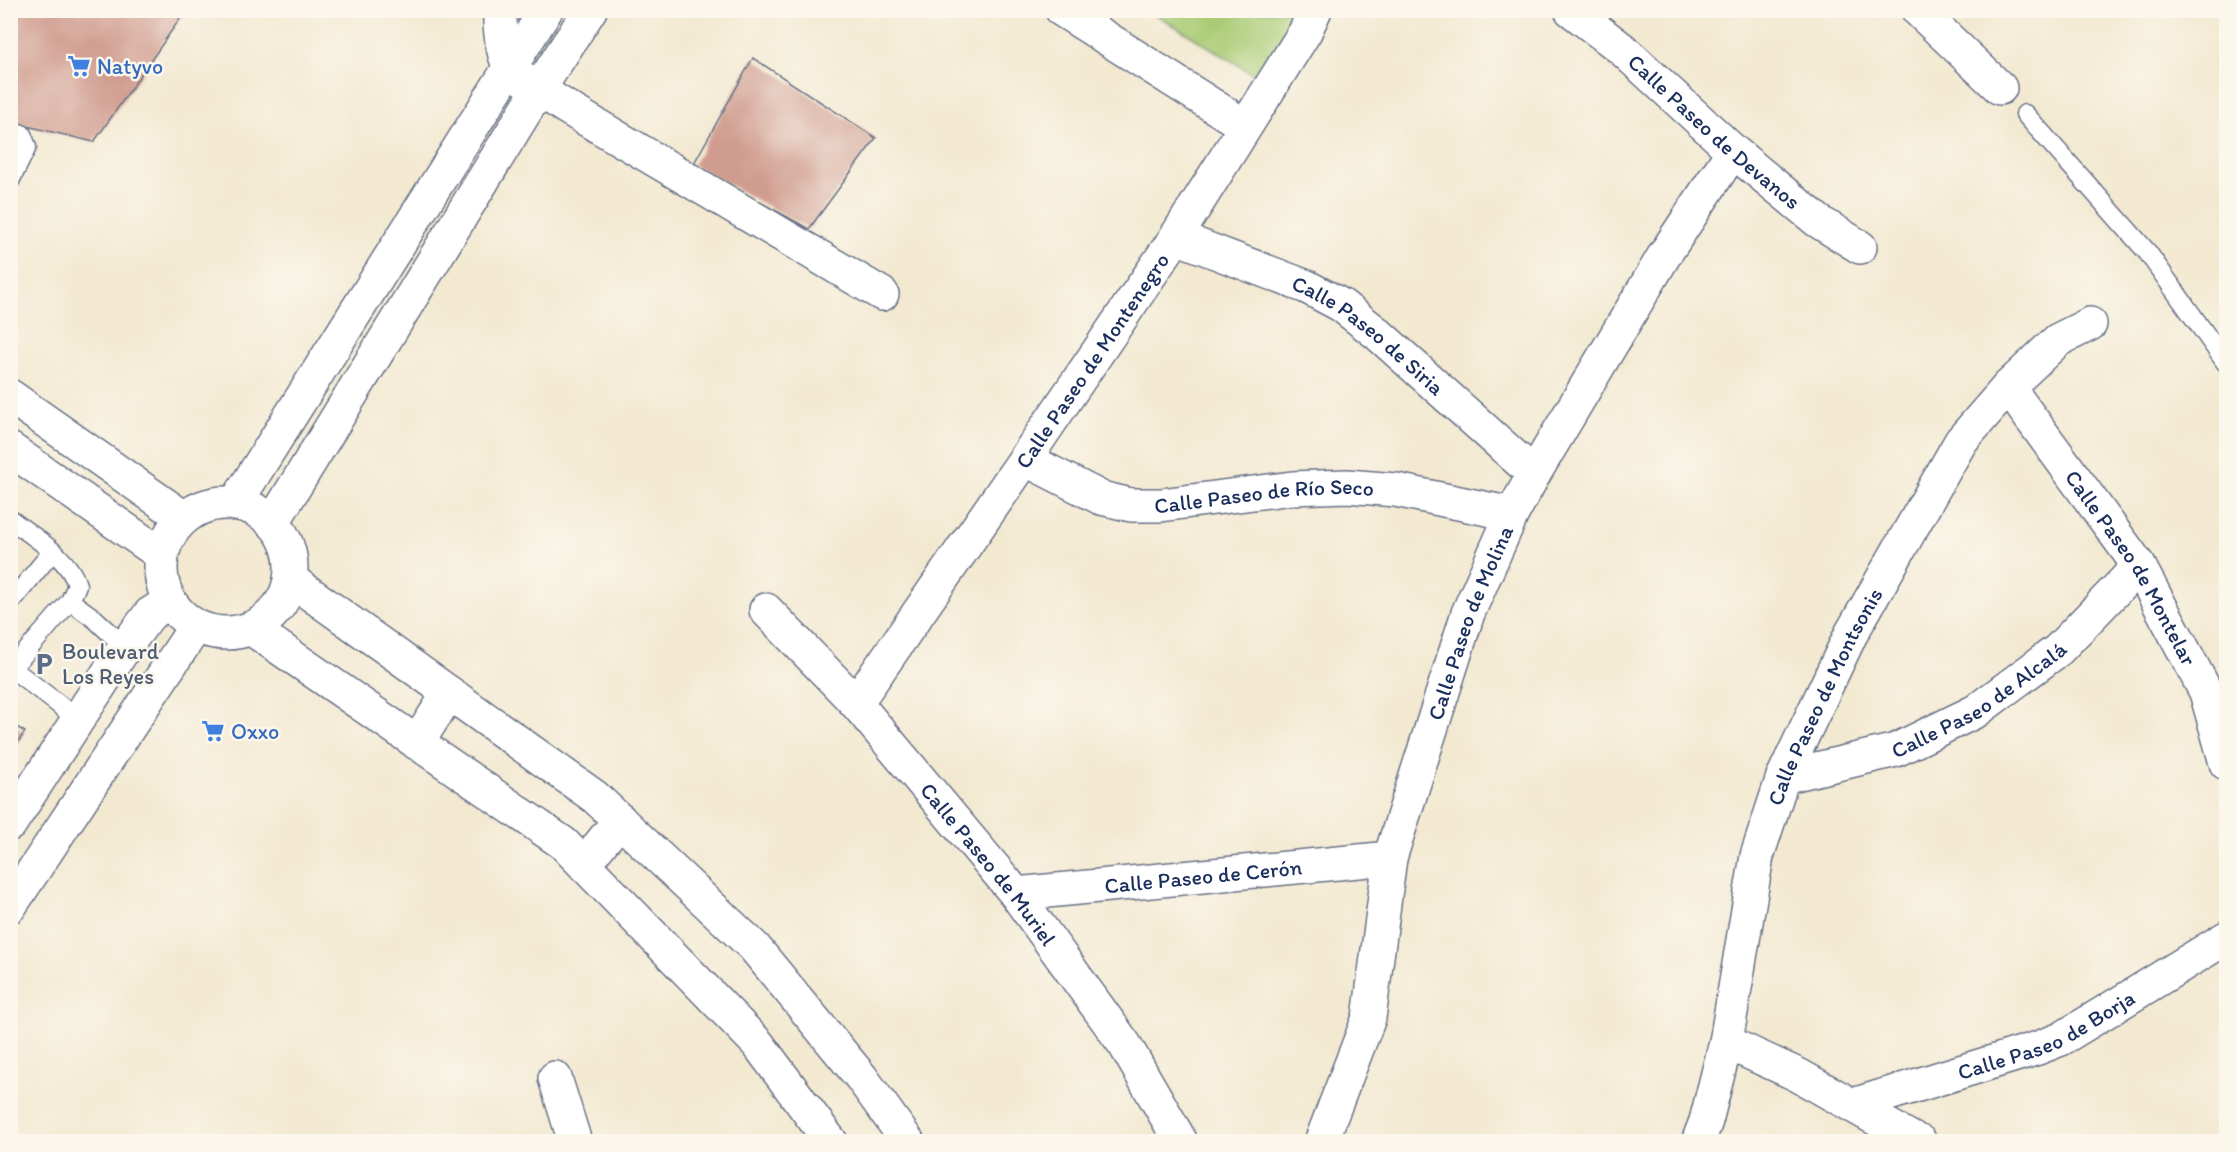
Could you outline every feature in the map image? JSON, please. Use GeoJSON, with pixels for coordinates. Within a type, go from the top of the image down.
{"type":"FeatureCollection","features":[{"type":"Feature","properties":{"kind":"street"},"geometry":{"type":"LineString","coordinates":[[500,10],[498,27],[510,67],[539,89],[882,294]]}},
{"type":"Feature","properties":{"kind":"street"},"geometry":{"type":"LineString","coordinates":[[235,504],[546,10]]}},
{"type":"Feature","properties":{"kind":"street"},"geometry":{"type":"LineString","coordinates":[[273,522],[590,10]]}},
{"type":"Feature","properties":{"kind":"street"},"geometry":{"type":"LineString","coordinates":[[1062,10],[1245,126]]}},
{"type":"Feature","properties":{"kind":"street","name":"Calle Paseo de Montenegro"},"geometry":{"type":"LineString","coordinates":[[856,703],[1176,237],[1305,32],[1315,10]]}},
{"type":"Feature","properties":{"kind":"street","name":"Calle Paseo de Devanos"},"geometry":{"type":"LineString","coordinates":[[1571,10],[1622,49],[1733,151],[1818,221],[1860,247]]}},
{"type":"Feature","properties":{"kind":"street"},"geometry":{"type":"LineString","coordinates":[[1918,10],[2000,88]]}},
{"type":"Feature","properties":{"kind":"street","name":"Calle Paseo de Molina"},"geometry":{"type":"LineString","coordinates":[[1321,1142],[1369,1018],[1390,858],[1468,613],[1512,514],[1534,474],[1665,254],[1733,151]]}},
{"type":"Feature","properties":{"kind":"street","name":"Calle Paseo de Siria"},"geometry":{"type":"LineString","coordinates":[[1176,237],[1307,287],[1341,305],[1378,334],[1534,474]]}},
{"type":"Feature","properties":{"kind":"street","name":"Calle Paseo de Montsonis"},"geometry":{"type":"LineString","coordinates":[[1698,1142],[1706,1121],[1726,1042],[1757,856],[1783,777],[1851,634],[1960,441],[2008,387],[2058,340],[2090,324]]}},
{"type":"Feature","properties":{"kind":"street","name":"Calle Paseo de Montelar"},"geometry":{"type":"LineString","coordinates":[[2008,387],[2139,566],[2206,692],[2226,763]]}},
{"type":"Feature","properties":{"kind":"street"},"geometry":{"type":"LineString","coordinates":[[10,396],[184,518]]}},
{"type":"Feature","properties":{"kind":"street"},"geometry":{"type":"LineString","coordinates":[[14,458],[162,555]]}},
{"type":"Feature","properties":{"kind":"street","name":"Calle Paseo de Río Seco"},"geometry":{"type":"LineString","coordinates":[[1025,459],[1101,498],[1131,505],[1161,505],[1292,488],[1347,486],[1396,490],[1512,514]]}},
{"type":"Feature","properties":{"kind":"street"},"geometry":{"type":"LineString","coordinates":[[221,503],[235,504],[255,510],[273,522],[285,539],[291,559],[291,580],[287,595],[269,618],[252,629],[233,634],[214,633],[196,626],[181,616],[170,602],[163,587],[162,555],[174,528],[184,518],[208,506],[221,503]]}},
{"type":"Feature","properties":{"kind":"street","name":"Calle Paseo de Alcalá"},"geometry":{"type":"LineString","coordinates":[[1783,777],[1896,750],[1976,711],[2058,650],[2139,566]]}},
{"type":"Feature","properties":{"kind":"street"},"geometry":{"type":"LineString","coordinates":[[291,580],[595,797],[754,948],[861,1077],[908,1142]]}},
{"type":"Feature","properties":{"kind":"street"},"geometry":{"type":"LineString","coordinates":[[10,824],[125,647],[150,614],[170,602]]}},
{"type":"Feature","properties":{"kind":"street","name":"Calle Paseo de Muriel"},"geometry":{"type":"LineString","coordinates":[[766,610],[856,703],[1016,894],[1125,1045],[1181,1142]]}},
{"type":"Feature","properties":{"kind":"street"},"geometry":{"type":"LineString","coordinates":[[10,906],[196,626]]}},
{"type":"Feature","properties":{"kind":"street"},"geometry":{"type":"LineString","coordinates":[[252,629],[563,843],[758,1044],[831,1142]]}},
{"type":"Feature","properties":{"kind":"street"},"geometry":{"type":"LineString","coordinates":[[417,743],[449,693]]}},
{"type":"Feature","properties":{"kind":"street"},"geometry":{"type":"LineString","coordinates":[[584,864],[620,820]]}},
{"type":"Feature","properties":{"kind":"street","name":"Calle Paseo de Cerón"},"geometry":{"type":"LineString","coordinates":[[1016,894],[1390,858]]}},
{"type":"Feature","properties":{"kind":"street","name":"Calle Paseo de Borja"},"geometry":{"type":"LineString","coordinates":[[1852,1105],[2061,1039],[2226,938]]}},
{"type":"Feature","properties":{"kind":"street"},"geometry":{"type":"LineString","coordinates":[[1726,1042],[1798,1075],[1920,1142]]}},
{"type":"Feature","properties":{"kind":"street"},"geometry":{"type":"LineString","coordinates":[[555,1078],[575,1142]]}},
{"type":"Feature","properties":{"kind":"lane"},"geometry":{"type":"LineString","coordinates":[[2025,114],[2148,253],[2226,363]]}},
{"type":"Feature","properties":{"kind":"lane"},"geometry":{"type":"LineString","coordinates":[[10,130],[22,134],[27,147],[10,181]]}},
{"type":"Feature","properties":{"kind":"lane"},"geometry":{"type":"LineString","coordinates":[[10,519],[74,572],[77,585],[70,601],[11,667],[79,720]]}},
{"type":"Feature","properties":{"kind":"lane"},"geometry":{"type":"LineString","coordinates":[[10,603],[52,552]]}},
{"type":"Feature","properties":{"kind":"lane"},"geometry":{"type":"LineString","coordinates":[[70,601],[95,619],[125,647]]}},
{"type":"Feature","properties":{"kind":"green space"},"geometry":{"type":"Polygon","coordinates":[[[1150,11],[1296,11],[1258,77],[1150,11]]]}},
{"type":"Feature","properties":{"kind":"building","name":"Natyvo"},"geometry":{"type":"Polygon","coordinates":[[[10,10],[186,10],[94,142],[10,122],[10,10]]]}},
{"type":"Feature","properties":{"kind":"building"},"geometry":{"type":"Polygon","coordinates":[[[753,58],[876,138],[809,229],[693,165],[753,58]]]}},
{"type":"Feature","properties":{"kind":"building"},"geometry":{"type":"Polygon","coordinates":[[[10,723],[25,732],[10,754],[10,723]]]}},
{"type":"Feature","properties":{"kind":"place","name":"Natyvo"},"geometry":{"type":"Point","coordinates":[79,66]}},
{"type":"Feature","properties":{"kind":"place","name":"Boulevard Los Reyes"},"geometry":{"type":"Point","coordinates":[44,664]}},
{"type":"Feature","properties":{"kind":"place","name":"Oxxo"},"geometry":{"type":"Point","coordinates":[213,731]}}]}
